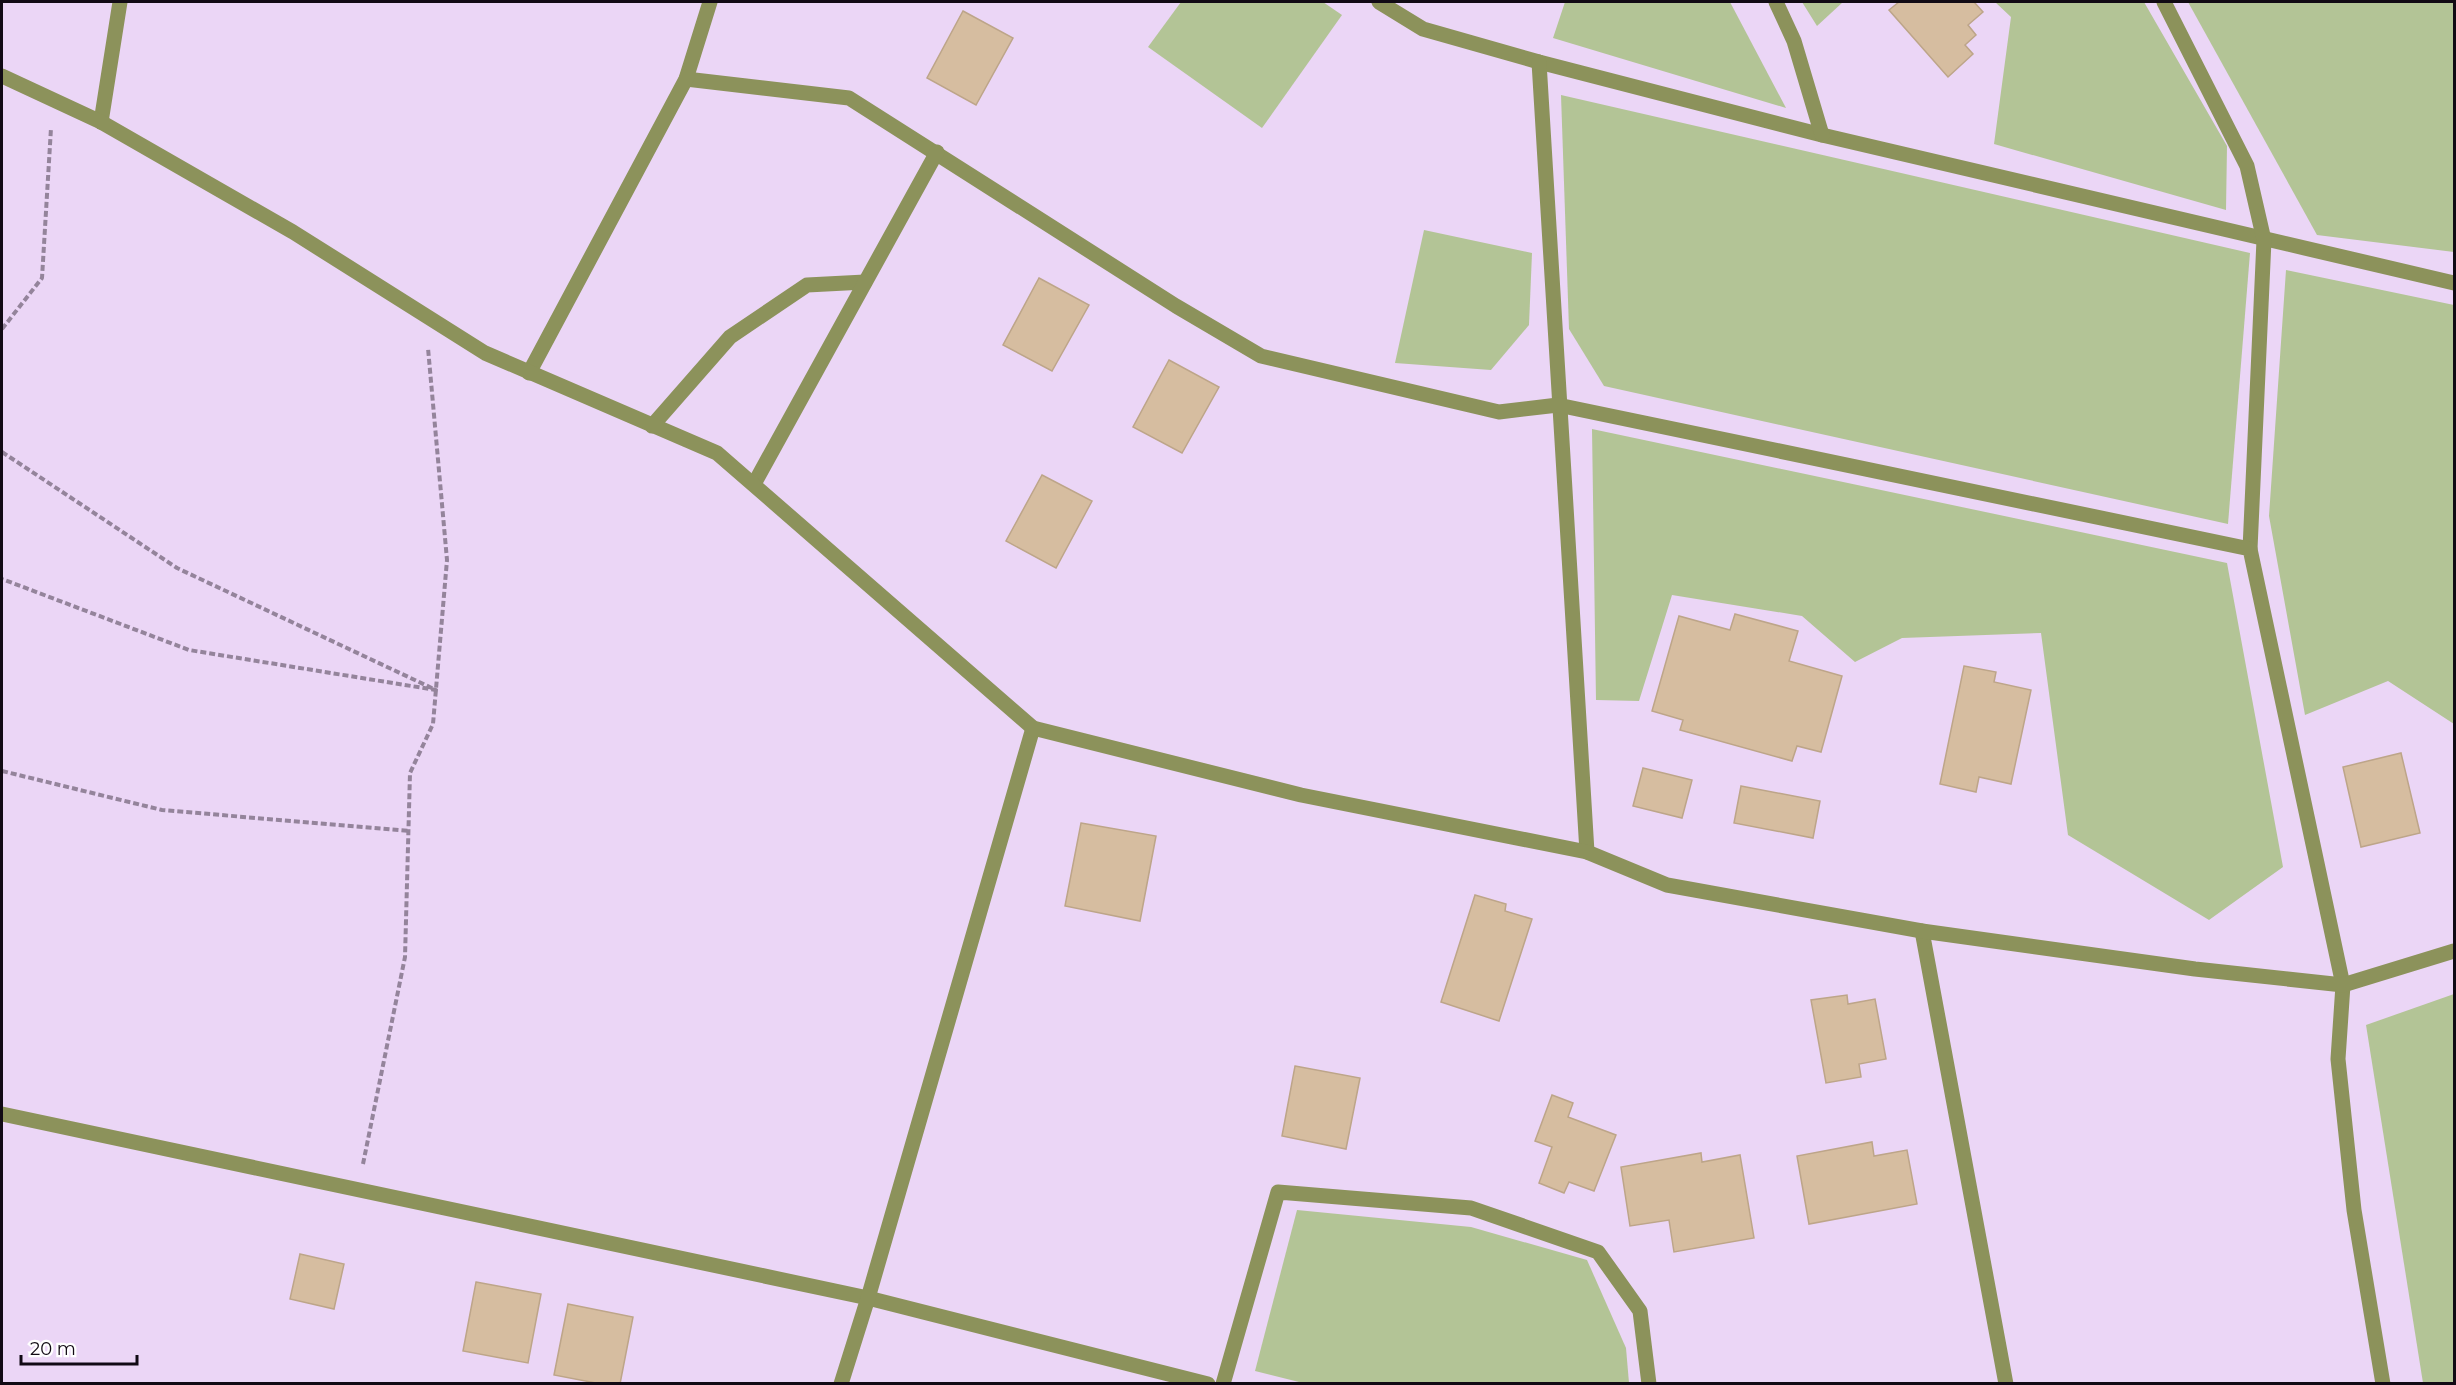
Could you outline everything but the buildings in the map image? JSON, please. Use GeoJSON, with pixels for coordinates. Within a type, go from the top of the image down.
{"type":"FeatureCollection","features":[{"type":"Feature","properties":{"kind":"street"},"geometry":{"type":"LineString","coordinates":[[102,122],[120,2]]}},
{"type":"Feature","properties":{"kind":"street"},"geometry":{"type":"LineString","coordinates":[[529,374],[686,79],[710,2]]}},
{"type":"Feature","properties":{"kind":"street"},"geometry":{"type":"LineString","coordinates":[[1379,2],[1423,29],[1539,62],[1822,135],[2454,283]]}},
{"type":"Feature","properties":{"kind":"street"},"geometry":{"type":"LineString","coordinates":[[1776,2],[1794,41],[1822,135]]}},
{"type":"Feature","properties":{"kind":"street"},"geometry":{"type":"LineString","coordinates":[[2164,2],[2247,166],[2264,240],[2250,549],[2343,985],[2338,1059],[2354,1210],[2383,1383]]}},
{"type":"Feature","properties":{"kind":"street"},"geometry":{"type":"LineString","coordinates":[[1539,62],[1558,405],[1587,852]]}},
{"type":"Feature","properties":{"kind":"street"},"geometry":{"type":"LineString","coordinates":[[2,76],[102,122],[293,232],[485,353],[529,374],[717,453],[1033,728],[1301,795],[1587,852],[1667,885],[1922,931],[2195,969],[2343,985],[2454,951]]}},
{"type":"Feature","properties":{"kind":"street"},"geometry":{"type":"LineString","coordinates":[[686,79],[849,98],[1176,306],[1261,356],[1499,412],[1558,405],[2250,549]]}},
{"type":"Feature","properties":{"kind":"street"},"geometry":{"type":"LineString","coordinates":[[754,484],[937,152]]}},
{"type":"Feature","properties":{"kind":"street"},"geometry":{"type":"LineString","coordinates":[[652,426],[730,337],[807,285],[865,282]]}},
{"type":"Feature","properties":{"kind":"street"},"geometry":{"type":"LineString","coordinates":[[841,1383],[868,1298],[1033,728]]}},
{"type":"Feature","properties":{"kind":"street"},"geometry":{"type":"LineString","coordinates":[[1922,931],[2006,1383]]}},
{"type":"Feature","properties":{"kind":"street"},"geometry":{"type":"LineString","coordinates":[[2,1114],[868,1298],[1208,1383]]}},
{"type":"Feature","properties":{"kind":"street"},"geometry":{"type":"LineString","coordinates":[[1224,1383],[1278,1192],[1471,1208],[1598,1252],[1640,1311],[1649,1383]]}},
{"type":"Feature","properties":{"kind":"path"},"geometry":{"type":"LineString","coordinates":[[2,329],[42,278],[53,99]]}},
{"type":"Feature","properties":{"kind":"path"},"geometry":{"type":"LineString","coordinates":[[357,1191],[405,957],[410,773],[433,724],[447,560],[424,315]]}},
{"type":"Feature","properties":{"kind":"path"},"geometry":{"type":"LineString","coordinates":[[2,452],[177,568],[436,690]]}},
{"type":"Feature","properties":{"kind":"path"},"geometry":{"type":"LineString","coordinates":[[2,579],[189,650],[436,690]]}},
{"type":"Feature","properties":{"kind":"path"},"geometry":{"type":"LineString","coordinates":[[2,771],[162,810],[409,831]]}},
{"type":"Feature","properties":{"kind":"green space"},"geometry":{"type":"Polygon","coordinates":[[[1181,2],[1323,2],[1342,15],[1262,128],[1148,47],[1181,2]]]}},
{"type":"Feature","properties":{"kind":"green space"},"geometry":{"type":"Polygon","coordinates":[[[1565,2],[1730,2],[1786,108],[1553,38],[1565,2]]]}},
{"type":"Feature","properties":{"kind":"green space"},"geometry":{"type":"Polygon","coordinates":[[[1802,2],[1843,2],[1817,26],[1802,2]]]}},
{"type":"Feature","properties":{"kind":"green space"},"geometry":{"type":"Polygon","coordinates":[[[1995,2],[2144,2],[2227,146],[2226,210],[1994,144],[2011,17],[1995,2]]]}},
{"type":"Feature","properties":{"kind":"green space"},"geometry":{"type":"Polygon","coordinates":[[[2188,2],[2454,2],[2454,252],[2317,235],[2188,2]]]}},
{"type":"Feature","properties":{"kind":"green space"},"geometry":{"type":"Polygon","coordinates":[[[1561,95],[2250,253],[2228,524],[1604,386],[1569,329],[1561,95]]]}},
{"type":"Feature","properties":{"kind":"green space"},"geometry":{"type":"Polygon","coordinates":[[[1424,230],[1532,253],[1529,325],[1491,370],[1395,363],[1424,230]]]}},
{"type":"Feature","properties":{"kind":"green space"},"geometry":{"type":"Polygon","coordinates":[[[2286,270],[2454,305],[2454,724],[2388,681],[2305,715],[2269,516],[2286,270]]]}},
{"type":"Feature","properties":{"kind":"green space"},"geometry":{"type":"Polygon","coordinates":[[[1592,429],[2227,563],[2283,867],[2209,920],[2068,835],[2041,633],[1902,638],[1855,662],[1802,616],[1672,595],[1639,701],[1596,700],[1592,429]]]}},
{"type":"Feature","properties":{"kind":"green space"},"geometry":{"type":"Polygon","coordinates":[[[2454,994],[2454,1383],[2423,1383],[2366,1025],[2454,994]]]}},
{"type":"Feature","properties":{"kind":"green space"},"geometry":{"type":"Polygon","coordinates":[[[1297,1210],[1471,1227],[1587,1260],[1626,1348],[1629,1383],[1307,1384],[1255,1371],[1297,1210]]]}}]}
